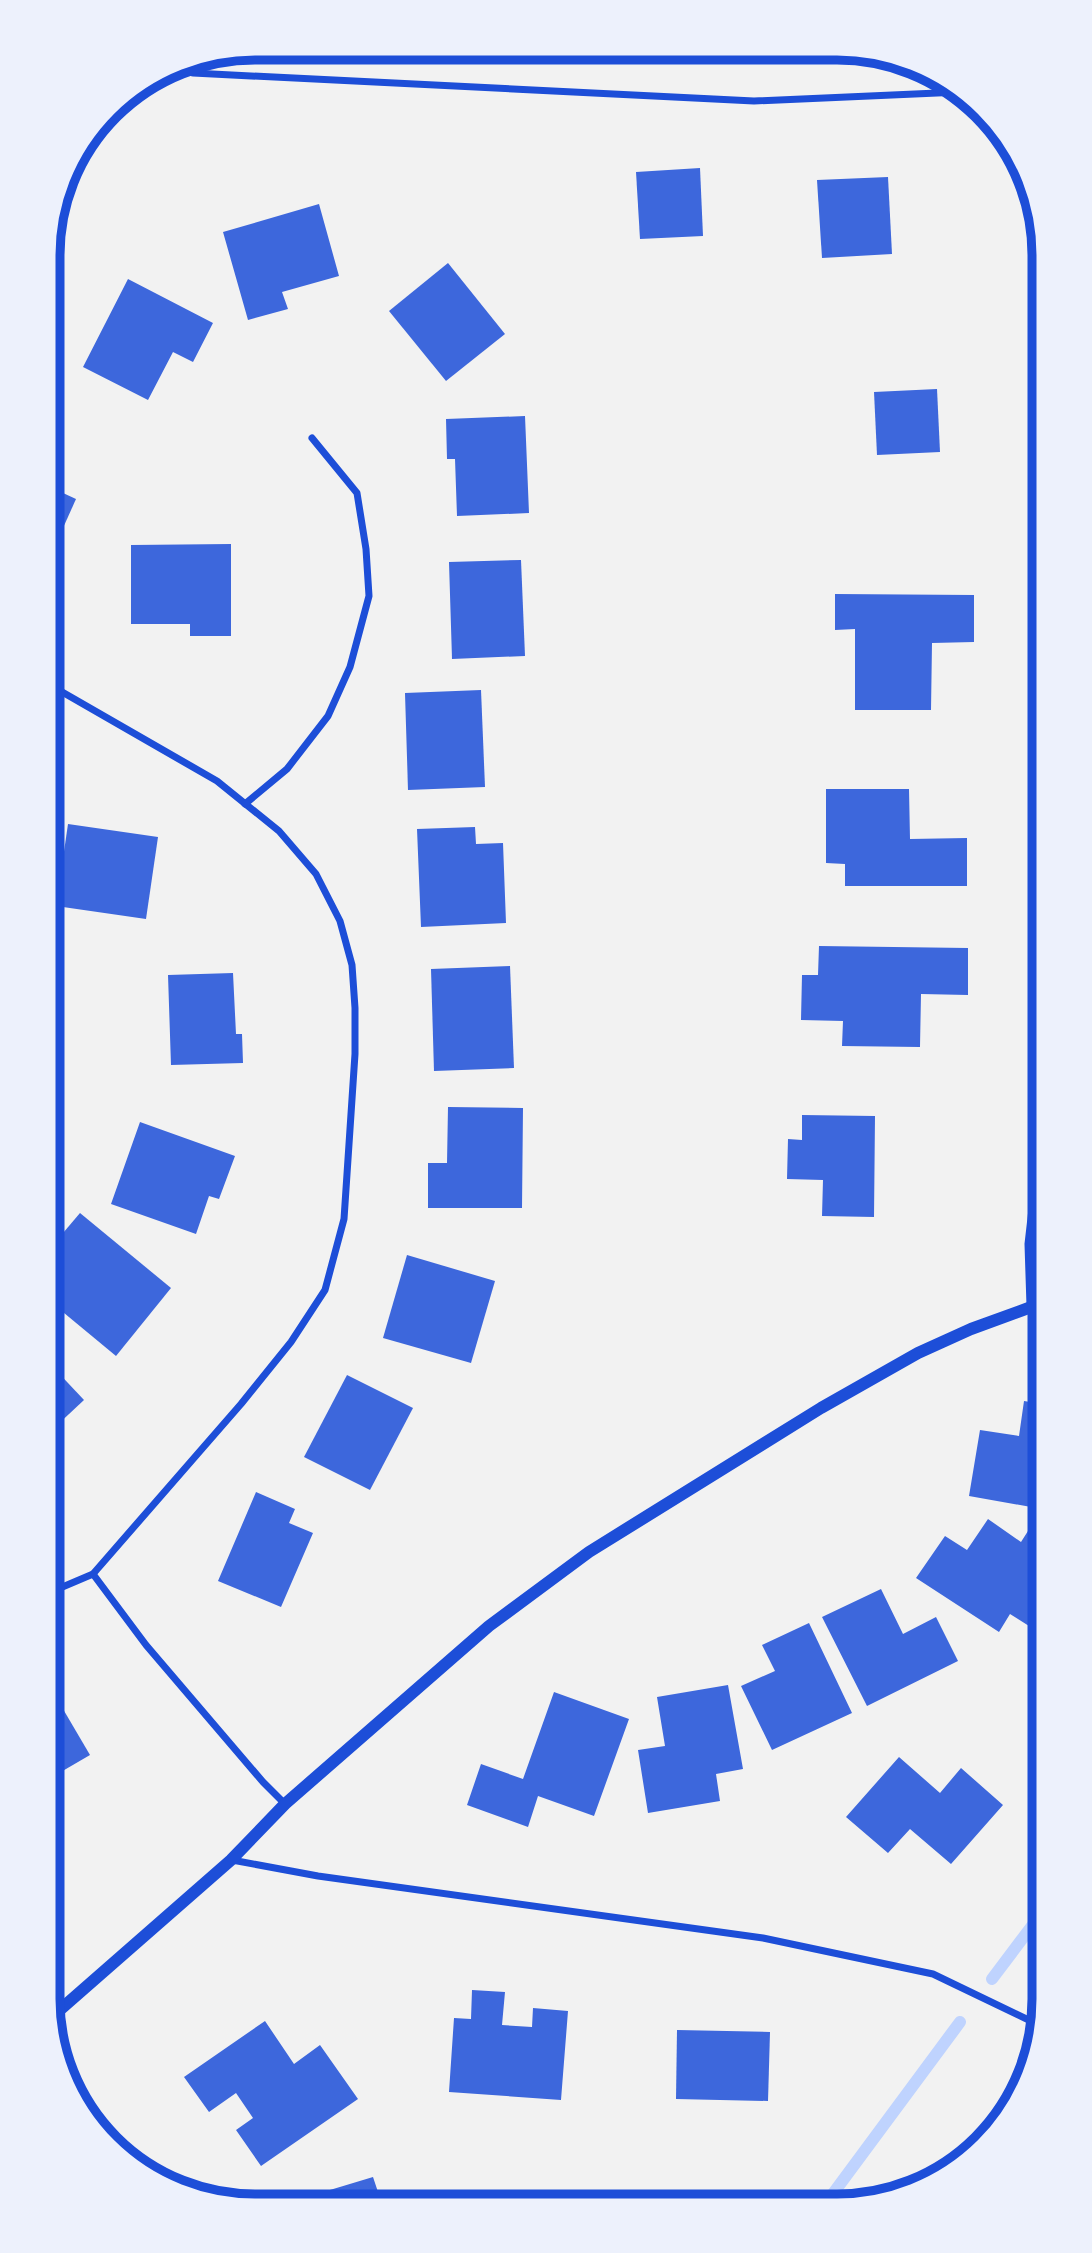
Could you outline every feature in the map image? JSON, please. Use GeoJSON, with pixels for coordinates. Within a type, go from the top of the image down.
{"type":"FeatureCollection","features":[{"type":"Feature","properties":{"kind":"street"},"geometry":{"type":"LineString","coordinates":[[192,73],[754,101],[947,93]]}},
{"type":"Feature","properties":{"kind":"street"},"geometry":{"type":"LineString","coordinates":[[245,804],[287,769],[328,716],[350,667],[369,596],[366,549],[357,494],[312,438]]}},
{"type":"Feature","properties":{"kind":"street"},"geometry":{"type":"LineString","coordinates":[[59,1588],[93,1574],[241,1404],[291,1342],[325,1290],[344,1219],[355,1054],[352,965],[340,921],[316,874],[279,831],[218,780],[60,691]]}},
{"type":"Feature","properties":{"kind":"street"},"geometry":{"type":"LineString","coordinates":[[1032,1209],[1028,1244],[1032,1274]]}},
{"type":"Feature","properties":{"kind":"street"},"geometry":{"type":"LineString","coordinates":[[60,2010],[231,1860],[285,1804],[489,1626],[589,1552],[821,1408],[908,1359],[971,1329],[1032,1306]]}},
{"type":"Feature","properties":{"kind":"street"},"geometry":{"type":"LineString","coordinates":[[93,1574],[146,1645],[285,1804]]}},
{"type":"Feature","properties":{"kind":"street"},"geometry":{"type":"LineString","coordinates":[[231,1860],[318,1876],[763,1938],[933,1974],[1031,2021]]}},
{"type":"Feature","properties":{"kind":"building"},"geometry":{"type":"Polygon","coordinates":[[[700,168],[703,236],[640,239],[636,172],[700,168]]]}},
{"type":"Feature","properties":{"kind":"building"},"geometry":{"type":"Polygon","coordinates":[[[888,177],[892,254],[822,258],[817,180],[888,177]]]}},
{"type":"Feature","properties":{"kind":"building"},"geometry":{"type":"Polygon","coordinates":[[[319,204],[339,276],[282,292],[288,309],[248,320],[223,232],[319,204]]]}},
{"type":"Feature","properties":{"kind":"building"},"geometry":{"type":"Polygon","coordinates":[[[448,263],[505,334],[446,381],[389,311],[448,263]]]}},
{"type":"Feature","properties":{"kind":"building"},"geometry":{"type":"Polygon","coordinates":[[[128,279],[213,323],[193,362],[173,352],[148,400],[83,367],[128,279]]]}},
{"type":"Feature","properties":{"kind":"building"},"geometry":{"type":"Polygon","coordinates":[[[937,389],[940,452],[877,455],[874,392],[937,389]]]}},
{"type":"Feature","properties":{"kind":"building"},"geometry":{"type":"Polygon","coordinates":[[[525,416],[529,513],[457,516],[455,459],[447,459],[446,419],[525,416]]]}},
{"type":"Feature","properties":{"kind":"building"},"geometry":{"type":"Polygon","coordinates":[[[60,492],[76,499],[60,535],[60,492]]]}},
{"type":"Feature","properties":{"kind":"building"},"geometry":{"type":"Polygon","coordinates":[[[231,544],[231,636],[190,636],[190,624],[131,624],[131,545],[231,544]]]}},
{"type":"Feature","properties":{"kind":"building"},"geometry":{"type":"Polygon","coordinates":[[[521,560],[525,656],[452,659],[449,562],[521,560]]]}},
{"type":"Feature","properties":{"kind":"building"},"geometry":{"type":"Polygon","coordinates":[[[835,594],[974,595],[974,642],[932,643],[931,710],[855,710],[855,629],[835,630],[835,594]]]}},
{"type":"Feature","properties":{"kind":"building"},"geometry":{"type":"Polygon","coordinates":[[[481,690],[485,787],[408,790],[405,693],[481,690]]]}},
{"type":"Feature","properties":{"kind":"building"},"geometry":{"type":"Polygon","coordinates":[[[826,789],[909,789],[910,839],[967,838],[967,886],[845,886],[845,864],[826,863],[826,789]]]}},
{"type":"Feature","properties":{"kind":"building"},"geometry":{"type":"Polygon","coordinates":[[[68,824],[158,837],[146,919],[60,907],[60,881],[68,824]]]}},
{"type":"Feature","properties":{"kind":"building"},"geometry":{"type":"Polygon","coordinates":[[[475,827],[476,844],[503,843],[506,923],[421,927],[417,829],[475,827]]]}},
{"type":"Feature","properties":{"kind":"building"},"geometry":{"type":"Polygon","coordinates":[[[819,946],[968,948],[968,995],[921,994],[920,1047],[842,1046],[843,1021],[801,1020],[802,975],[818,975],[819,946]]]}},
{"type":"Feature","properties":{"kind":"building"},"geometry":{"type":"Polygon","coordinates":[[[510,966],[514,1068],[434,1071],[431,969],[510,966]]]}},
{"type":"Feature","properties":{"kind":"building"},"geometry":{"type":"Polygon","coordinates":[[[233,973],[236,1034],[242,1034],[243,1063],[171,1065],[168,975],[233,973]]]}},
{"type":"Feature","properties":{"kind":"building"},"geometry":{"type":"Polygon","coordinates":[[[448,1107],[523,1108],[522,1208],[428,1208],[428,1163],[447,1163],[448,1107]]]}},
{"type":"Feature","properties":{"kind":"building"},"geometry":{"type":"Polygon","coordinates":[[[802,1115],[875,1116],[874,1217],[822,1216],[823,1180],[787,1179],[788,1139],[802,1140],[802,1115]]]}},
{"type":"Feature","properties":{"kind":"building"},"geometry":{"type":"Polygon","coordinates":[[[140,1122],[235,1156],[219,1199],[209,1196],[196,1234],[111,1204],[140,1122]]]}},
{"type":"Feature","properties":{"kind":"building"},"geometry":{"type":"Polygon","coordinates":[[[80,1213],[171,1288],[116,1356],[59,1309],[59,1237],[80,1213]]]}},
{"type":"Feature","properties":{"kind":"building"},"geometry":{"type":"Polygon","coordinates":[[[407,1255],[495,1281],[471,1363],[383,1338],[407,1255]]]}},
{"type":"Feature","properties":{"kind":"building"},"geometry":{"type":"Polygon","coordinates":[[[59,1374],[84,1400],[59,1423],[59,1374]]]}},
{"type":"Feature","properties":{"kind":"building"},"geometry":{"type":"Polygon","coordinates":[[[347,1375],[413,1408],[370,1490],[304,1457],[347,1375]]]}},
{"type":"Feature","properties":{"kind":"building"},"geometry":{"type":"Polygon","coordinates":[[[1024,1401],[1032,1402],[1032,1507],[969,1496],[980,1430],[1019,1436],[1024,1401]]]}},
{"type":"Feature","properties":{"kind":"building"},"geometry":{"type":"Polygon","coordinates":[[[256,1492],[295,1509],[289,1523],[313,1533],[281,1607],[218,1581],[256,1492]]]}},
{"type":"Feature","properties":{"kind":"building"},"geometry":{"type":"Polygon","coordinates":[[[988,1519],[1021,1542],[1028,1531],[1032,1533],[1032,1622],[1029,1626],[1010,1614],[999,1632],[916,1578],[945,1536],[967,1550],[988,1519]]]}},
{"type":"Feature","properties":{"kind":"building"},"geometry":{"type":"Polygon","coordinates":[[[881,1589],[903,1634],[936,1617],[958,1661],[867,1706],[822,1617],[881,1589]]]}},
{"type":"Feature","properties":{"kind":"building"},"geometry":{"type":"Polygon","coordinates":[[[809,1623],[852,1713],[772,1750],[741,1686],[775,1671],[762,1645],[809,1623]]]}},
{"type":"Feature","properties":{"kind":"building"},"geometry":{"type":"Polygon","coordinates":[[[728,1685],[743,1769],[716,1774],[720,1801],[648,1813],[638,1750],[665,1746],[657,1697],[728,1685]]]}},
{"type":"Feature","properties":{"kind":"building"},"geometry":{"type":"Polygon","coordinates":[[[554,1692],[629,1719],[594,1816],[538,1796],[528,1827],[467,1805],[481,1764],[523,1779],[554,1692]]]}},
{"type":"Feature","properties":{"kind":"building"},"geometry":{"type":"Polygon","coordinates":[[[59,1703],[90,1755],[59,1773],[59,1703]]]}},
{"type":"Feature","properties":{"kind":"building"},"geometry":{"type":"Polygon","coordinates":[[[899,1757],[940,1793],[961,1768],[1003,1805],[951,1864],[910,1829],[888,1853],[846,1817],[899,1757]]]}},
{"type":"Feature","properties":{"kind":"building"},"geometry":{"type":"Polygon","coordinates":[[[472,1990],[505,1992],[502,2025],[532,2027],[533,2008],[568,2011],[561,2100],[449,2092],[454,2018],[471,2019],[472,1990]]]}},
{"type":"Feature","properties":{"kind":"building"},"geometry":{"type":"Polygon","coordinates":[[[265,2021],[294,2064],[320,2045],[358,2099],[261,2166],[236,2130],[253,2118],[236,2093],[209,2112],[184,2077],[265,2021]]]}},
{"type":"Feature","properties":{"kind":"building"},"geometry":{"type":"Polygon","coordinates":[[[677,2030],[770,2032],[768,2101],[676,2099],[677,2030]]]}},
{"type":"Feature","properties":{"kind":"building"},"geometry":{"type":"Polygon","coordinates":[[[373,2177],[379,2194],[317,2194],[373,2177]]]}},
{"type":"Feature","properties":{"kind":"waterway"},"geometry":{"type":"LineString","coordinates":[[992,1979],[1032,1926]]}},
{"type":"Feature","properties":{"kind":"waterway"},"geometry":{"type":"LineString","coordinates":[[833,2194],[960,2022]]}}]}
